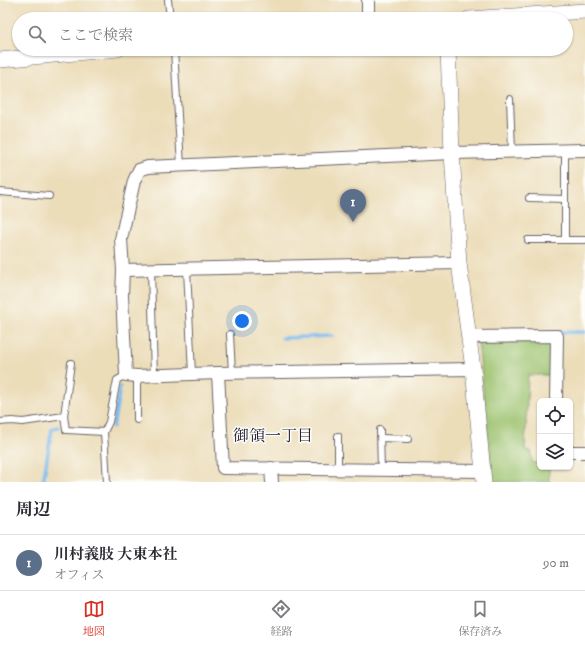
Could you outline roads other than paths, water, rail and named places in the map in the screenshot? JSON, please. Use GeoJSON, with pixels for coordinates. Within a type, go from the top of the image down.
{"type":"FeatureCollection","features":[{"type":"Feature","properties":{"kind":"street"},"geometry":{"type":"LineString","coordinates":[[368,0],[368,12]]}},
{"type":"Feature","properties":{"kind":"street"},"geometry":{"type":"LineString","coordinates":[[570,12],[585,11]]}},
{"type":"Feature","properties":{"kind":"street"},"geometry":{"type":"LineString","coordinates":[[0,60],[43,56]]}},
{"type":"Feature","properties":{"kind":"street"},"geometry":{"type":"LineString","coordinates":[[218,373],[223,468],[381,470],[483,477],[473,369],[459,263],[452,153],[448,56]]}},
{"type":"Feature","properties":{"kind":"street"},"geometry":{"type":"LineString","coordinates":[[473,369],[218,373],[131,376],[122,296],[123,270],[121,239],[134,182],[139,170],[148,167],[452,153],[585,150]]}},
{"type":"Feature","properties":{"kind":"street"},"geometry":{"type":"LineString","coordinates":[[123,270],[459,263]]}},
{"type":"Feature","properties":{"kind":"street"},"geometry":{"type":"LineString","coordinates":[[469,337],[557,336],[556,398]]}},
{"type":"Feature","properties":{"kind":"street"},"geometry":{"type":"LineString","coordinates":[[573,452],[585,452]]}},
{"type":"Feature","properties":{"kind":"street"},"geometry":{"type":"LineString","coordinates":[[271,468],[272,482]]}},
{"type":"Feature","properties":{"kind":"lane"},"geometry":{"type":"LineString","coordinates":[[168,0],[169,12]]}},
{"type":"Feature","properties":{"kind":"lane"},"geometry":{"type":"LineString","coordinates":[[174,56],[181,166]]}},
{"type":"Feature","properties":{"kind":"lane"},"geometry":{"type":"LineString","coordinates":[[510,99],[512,151]]}},
{"type":"Feature","properties":{"kind":"lane"},"geometry":{"type":"LineString","coordinates":[[565,150],[565,240]]}},
{"type":"Feature","properties":{"kind":"lane"},"geometry":{"type":"LineString","coordinates":[[0,192],[49,196]]}},
{"type":"Feature","properties":{"kind":"lane"},"geometry":{"type":"LineString","coordinates":[[529,198],[565,199]]}},
{"type":"Feature","properties":{"kind":"lane"},"geometry":{"type":"LineString","coordinates":[[528,240],[585,240]]}},
{"type":"Feature","properties":{"kind":"lane"},"geometry":{"type":"LineString","coordinates":[[187,269],[192,374]]}},
{"type":"Feature","properties":{"kind":"lane"},"geometry":{"type":"LineString","coordinates":[[151,270],[154,376]]}},
{"type":"Feature","properties":{"kind":"lane"},"geometry":{"type":"LineString","coordinates":[[230,334],[232,373]]}},
{"type":"Feature","properties":{"kind":"lane"},"geometry":{"type":"LineString","coordinates":[[71,363],[64,416],[66,430],[104,432]]}},
{"type":"Feature","properties":{"kind":"lane"},"geometry":{"type":"LineString","coordinates":[[107,482],[104,432],[109,422],[117,380],[131,376],[137,420]]}},
{"type":"Feature","properties":{"kind":"lane"},"geometry":{"type":"LineString","coordinates":[[0,422],[23,422],[64,416]]}},
{"type":"Feature","properties":{"kind":"lane"},"geometry":{"type":"LineString","coordinates":[[380,430],[381,470]]}},
{"type":"Feature","properties":{"kind":"lane"},"geometry":{"type":"LineString","coordinates":[[338,436],[338,469]]}},
{"type":"Feature","properties":{"kind":"lane"},"geometry":{"type":"LineString","coordinates":[[381,438],[408,439]]}},
{"type":"Feature","properties":{"kind":"waterway"},"geometry":{"type":"LineString","coordinates":[[558,332],[585,332]]}},
{"type":"Feature","properties":{"kind":"waterway"},"geometry":{"type":"LineString","coordinates":[[282,338],[332,336]]}},
{"type":"Feature","properties":{"kind":"waterway"},"geometry":{"type":"LineString","coordinates":[[113,427],[120,387]]}},
{"type":"Feature","properties":{"kind":"waterway"},"geometry":{"type":"LineString","coordinates":[[43,482],[52,429],[58,427]]}},
{"type":"Feature","properties":{"kind":"place","name":"川村義肢 大東本社"},"geometry":{"type":"Point","coordinates":[353,222]}},
{"type":"Feature","properties":{"kind":"district","name":"御領一丁目"},"geometry":{"type":"Point","coordinates":[273,435]}}]}
